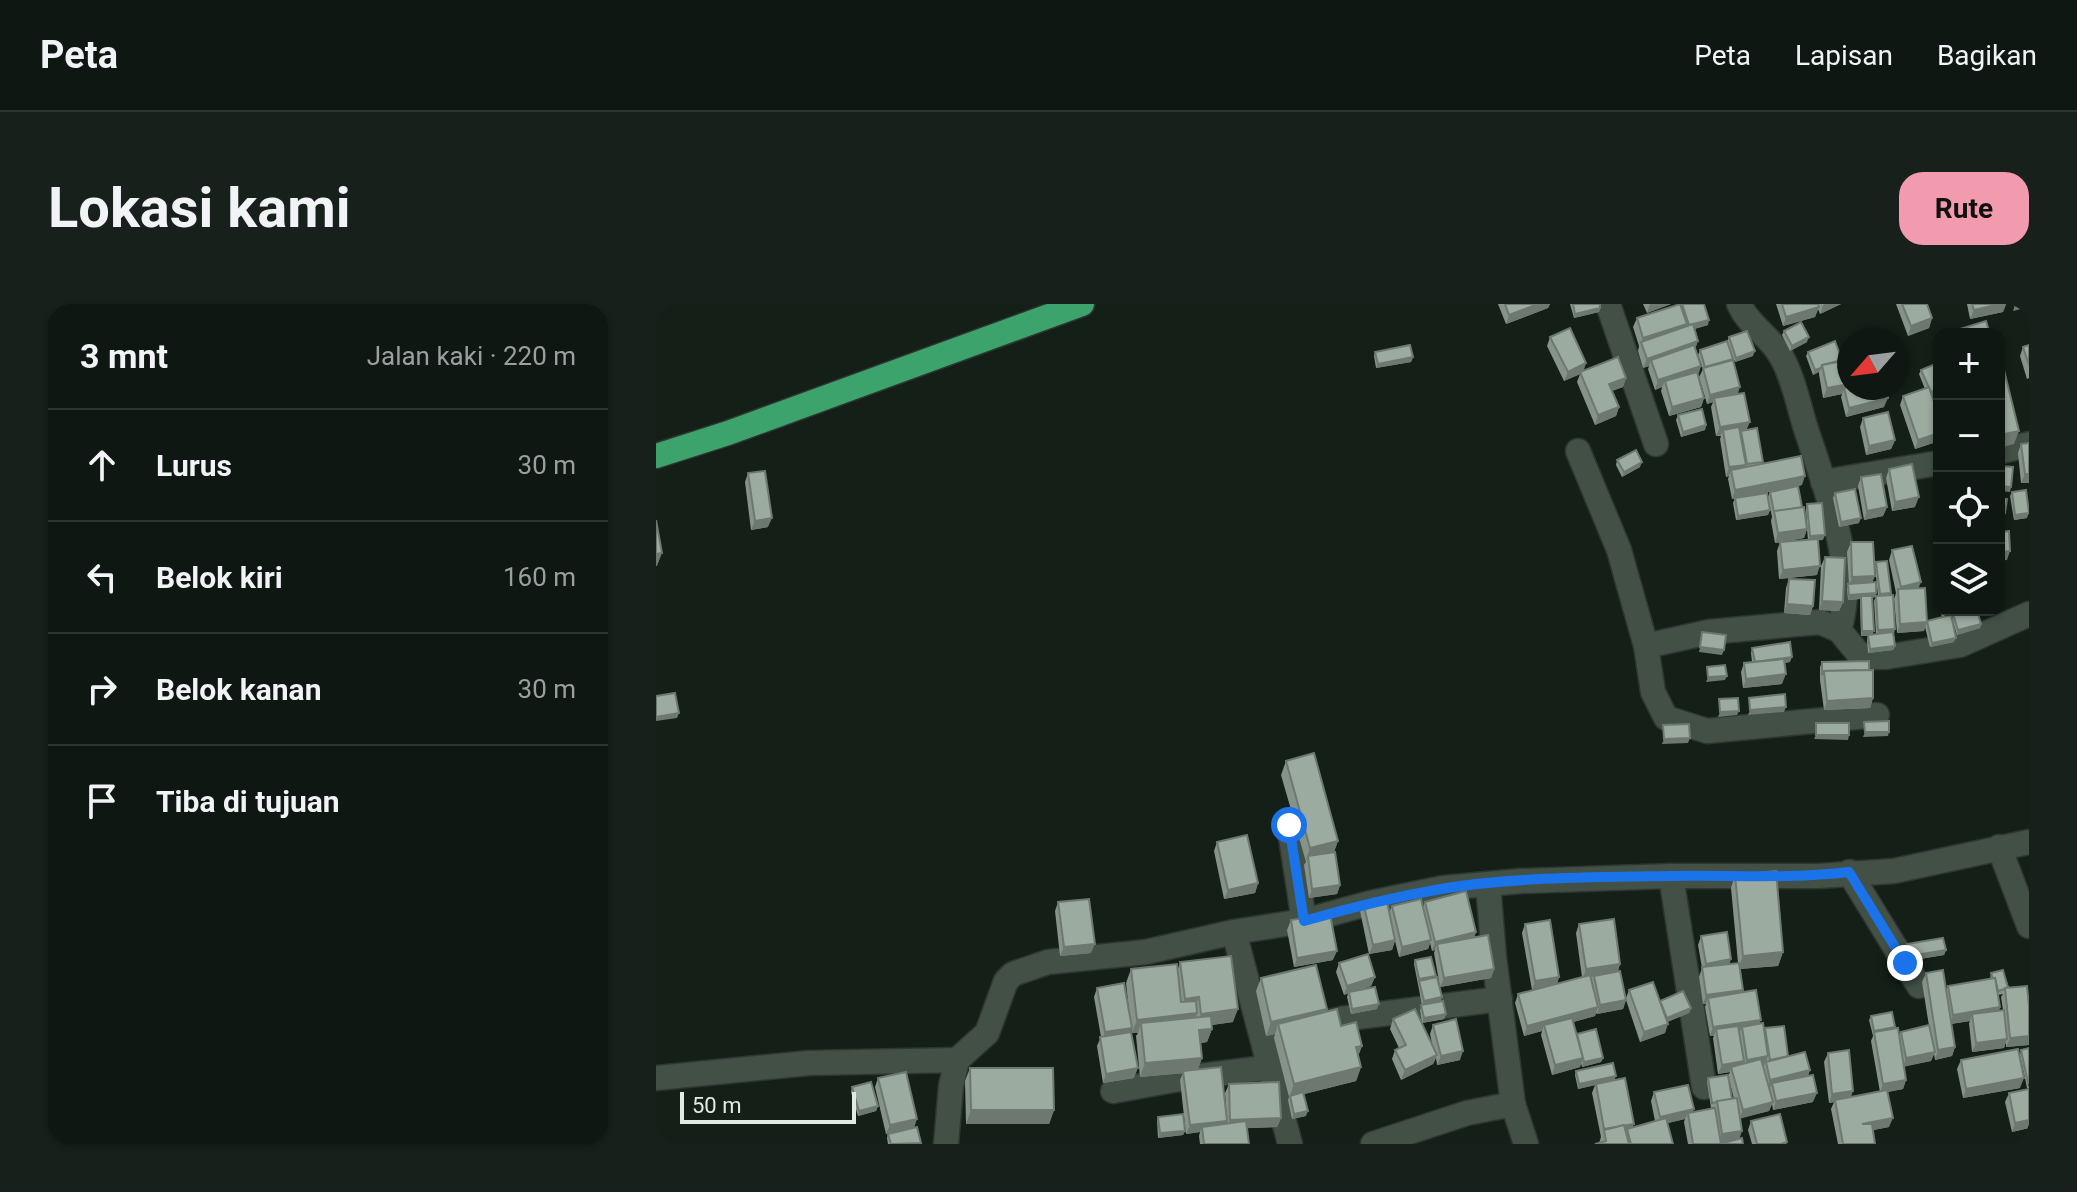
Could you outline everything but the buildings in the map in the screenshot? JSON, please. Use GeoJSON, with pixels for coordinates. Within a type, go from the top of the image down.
{"type":"FeatureCollection","features":[{"type":"Feature","properties":{"kind":"main road"},"geometry":{"type":"LineString","coordinates":[[656,456],[728,433],[1082,304]]}},
{"type":"Feature","properties":{"kind":"street"},"geometry":{"type":"LineString","coordinates":[[1608,304],[1656,444]]}},
{"type":"Feature","properties":{"kind":"street"},"geometry":{"type":"LineString","coordinates":[[1739,304],[1748,320],[1781,355],[1823,482],[1844,570],[1845,604],[1839,630]]}},
{"type":"Feature","properties":{"kind":"street"},"geometry":{"type":"LineString","coordinates":[[2005,450],[2029,444]]}},
{"type":"Feature","properties":{"kind":"street"},"geometry":{"type":"LineString","coordinates":[[1578,451],[1619,550],[1646,646],[1658,707],[1666,718],[1676,724],[1707,731],[1877,715]]}},
{"type":"Feature","properties":{"kind":"street"},"geometry":{"type":"LineString","coordinates":[[1823,482],[1933,464]]}},
{"type":"Feature","properties":{"kind":"street"},"geometry":{"type":"LineString","coordinates":[[1646,646],[1709,632],[1820,622],[1839,630],[1858,653],[1867,657],[1886,657],[1960,645],[2029,614]]}},
{"type":"Feature","properties":{"kind":"street"},"geometry":{"type":"LineString","coordinates":[[1289,825],[1304,921]]}},
{"type":"Feature","properties":{"kind":"street"},"geometry":{"type":"LineString","coordinates":[[946,1144],[951,1086],[957,1060],[987,1033],[1006,981],[1013,974],[1048,962],[1146,952],[1234,932],[1304,921],[1443,888],[1671,876],[1794,877],[1894,871],[2029,842]]}},
{"type":"Feature","properties":{"kind":"street"},"geometry":{"type":"LineString","coordinates":[[1999,847],[2029,926]]}},
{"type":"Feature","properties":{"kind":"street"},"geometry":{"type":"LineString","coordinates":[[1849,872],[1919,986]]}},
{"type":"Feature","properties":{"kind":"street"},"geometry":{"type":"LineString","coordinates":[[1671,876],[1704,1087]]}},
{"type":"Feature","properties":{"kind":"street"},"geometry":{"type":"LineString","coordinates":[[1488,884],[1513,1104],[1526,1144]]}},
{"type":"Feature","properties":{"kind":"street"},"geometry":{"type":"LineString","coordinates":[[1234,932],[1290,1144]]}},
{"type":"Feature","properties":{"kind":"street"},"geometry":{"type":"LineString","coordinates":[[1263,1039],[1341,1019],[1500,999]]}},
{"type":"Feature","properties":{"kind":"street"},"geometry":{"type":"LineString","coordinates":[[656,1078],[809,1063],[957,1060]]}},
{"type":"Feature","properties":{"kind":"street"},"geometry":{"type":"LineString","coordinates":[[1113,1091],[1272,1067]]}},
{"type":"Feature","properties":{"kind":"street"},"geometry":{"type":"LineString","coordinates":[[1373,1144],[1467,1113],[1513,1104]]}},
{"type":"Feature","properties":{"kind":"route"},"geometry":{"type":"LineString","coordinates":[[1289,825],[1304,921],[1443,888],[1521,881],[1671,876],[1801,877],[1849,872],[1905,963]]}}]}
